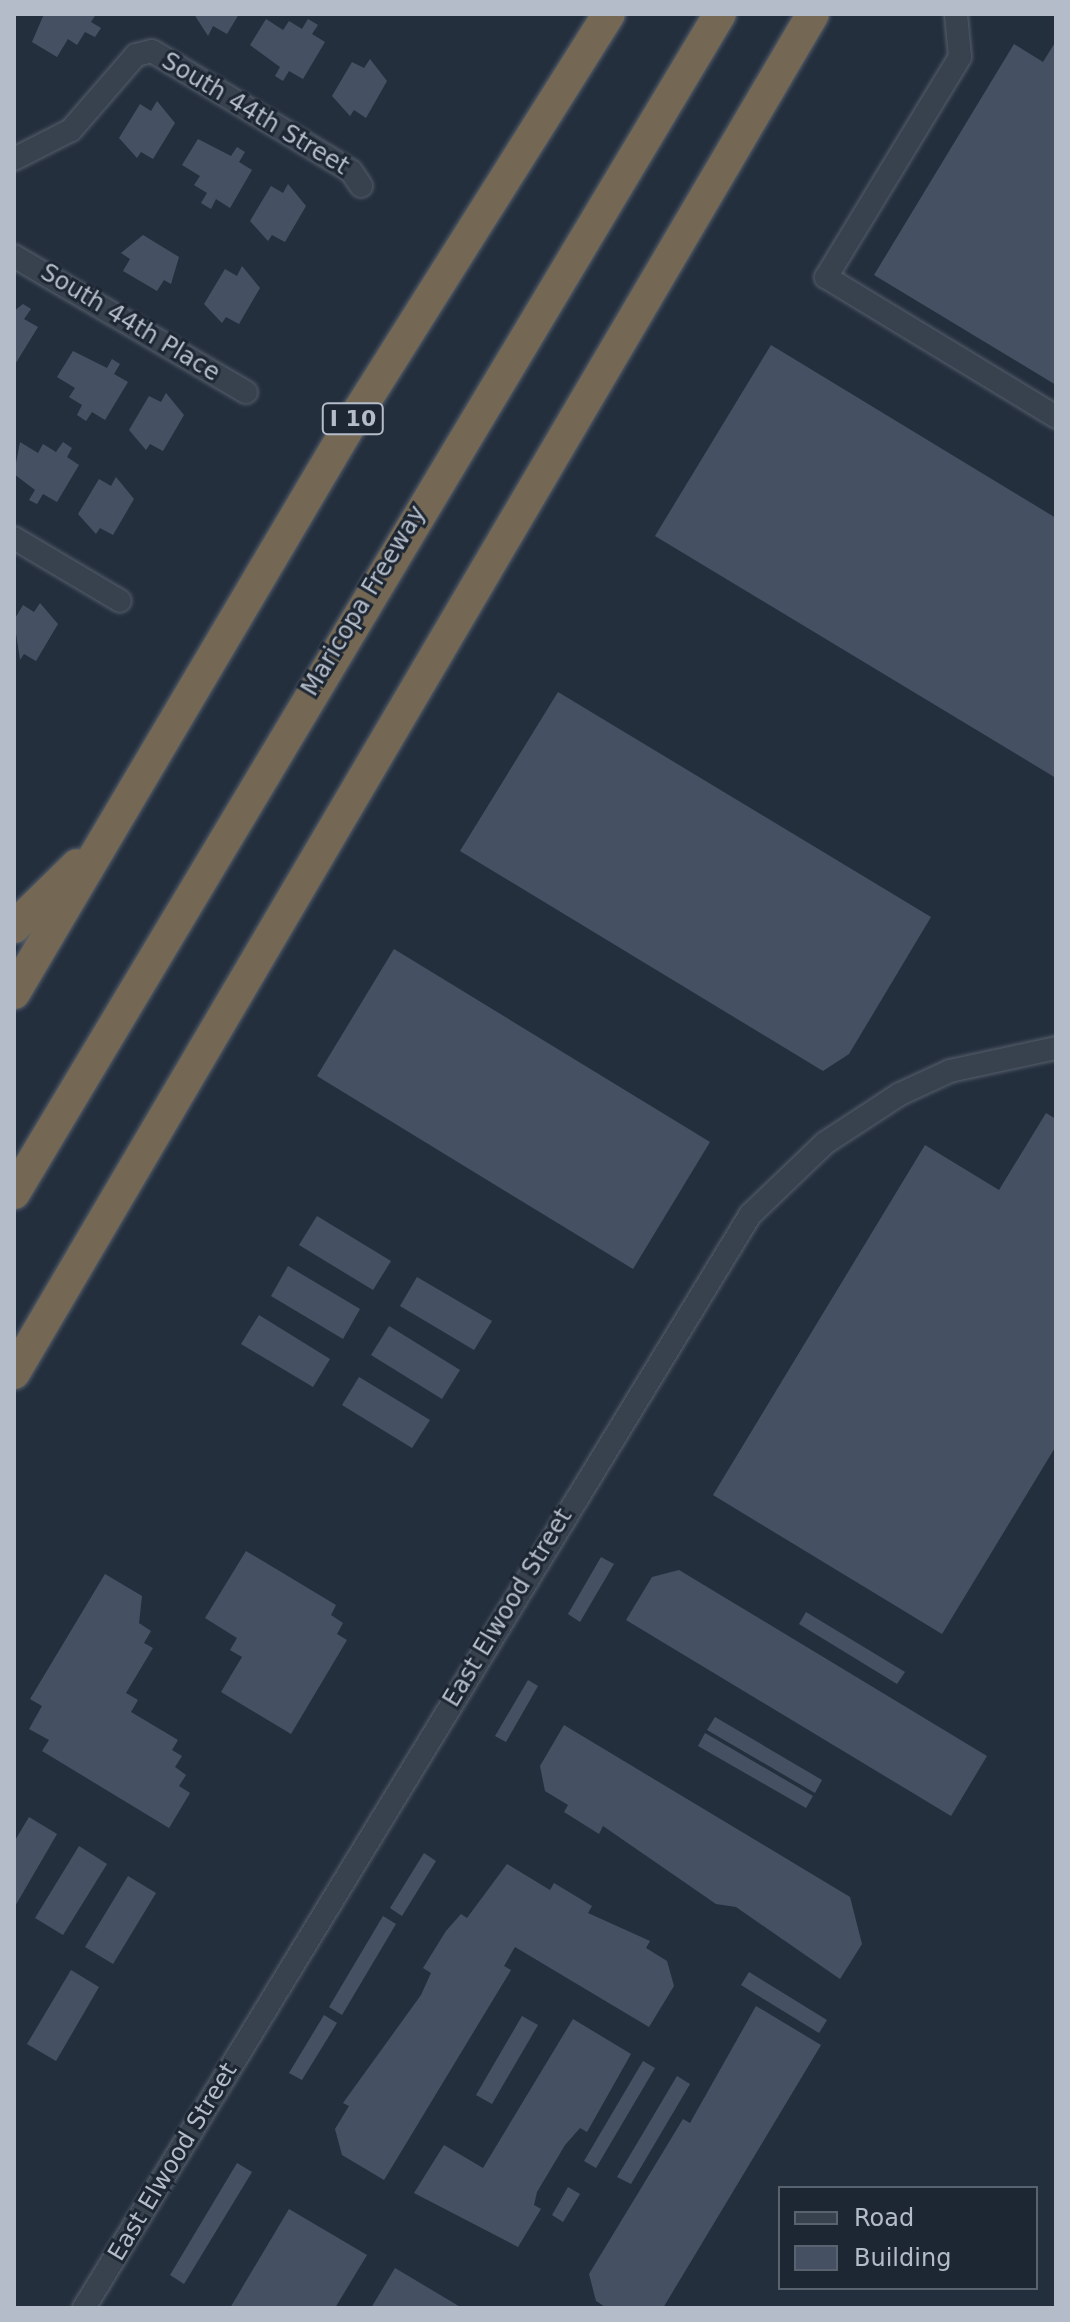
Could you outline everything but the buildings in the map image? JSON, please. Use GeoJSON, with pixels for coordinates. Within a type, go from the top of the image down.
{"type":"FeatureCollection","features":[{"type":"Feature","properties":{"kind":"highway","name":"I 10"},"geometry":{"type":"LineString","coordinates":[[14,993],[345,433],[609,14]]}},
{"type":"Feature","properties":{"kind":"highway","name":"Maricopa Freeway"},"geometry":{"type":"LineString","coordinates":[[14,1193],[720,14]]}},
{"type":"Feature","properties":{"kind":"highway"},"geometry":{"type":"LineString","coordinates":[[14,1373],[813,14]]}},
{"type":"Feature","properties":{"kind":"highway"},"geometry":{"type":"LineString","coordinates":[[14,927],[111,832]]}},
{"type":"Feature","properties":{"kind":"street"},"geometry":{"type":"LineString","coordinates":[[956,14],[960,57],[826,277],[1056,417]]}},
{"type":"Feature","properties":{"kind":"street","name":"South 44th Street"},"geometry":{"type":"LineString","coordinates":[[14,159],[86,119],[143,51],[351,171],[361,186]]}},
{"type":"Feature","properties":{"kind":"street","name":"South 44th Place"},"geometry":{"type":"LineString","coordinates":[[14,256],[246,392]]}},
{"type":"Feature","properties":{"kind":"street"},"geometry":{"type":"LineString","coordinates":[[14,538],[120,601]]}},
{"type":"Feature","properties":{"kind":"street","name":"East Elwood Street"},"geometry":{"type":"LineString","coordinates":[[84,2308],[750,1215],[825,1143],[900,1094],[950,1071],[1056,1048]]}}]}
